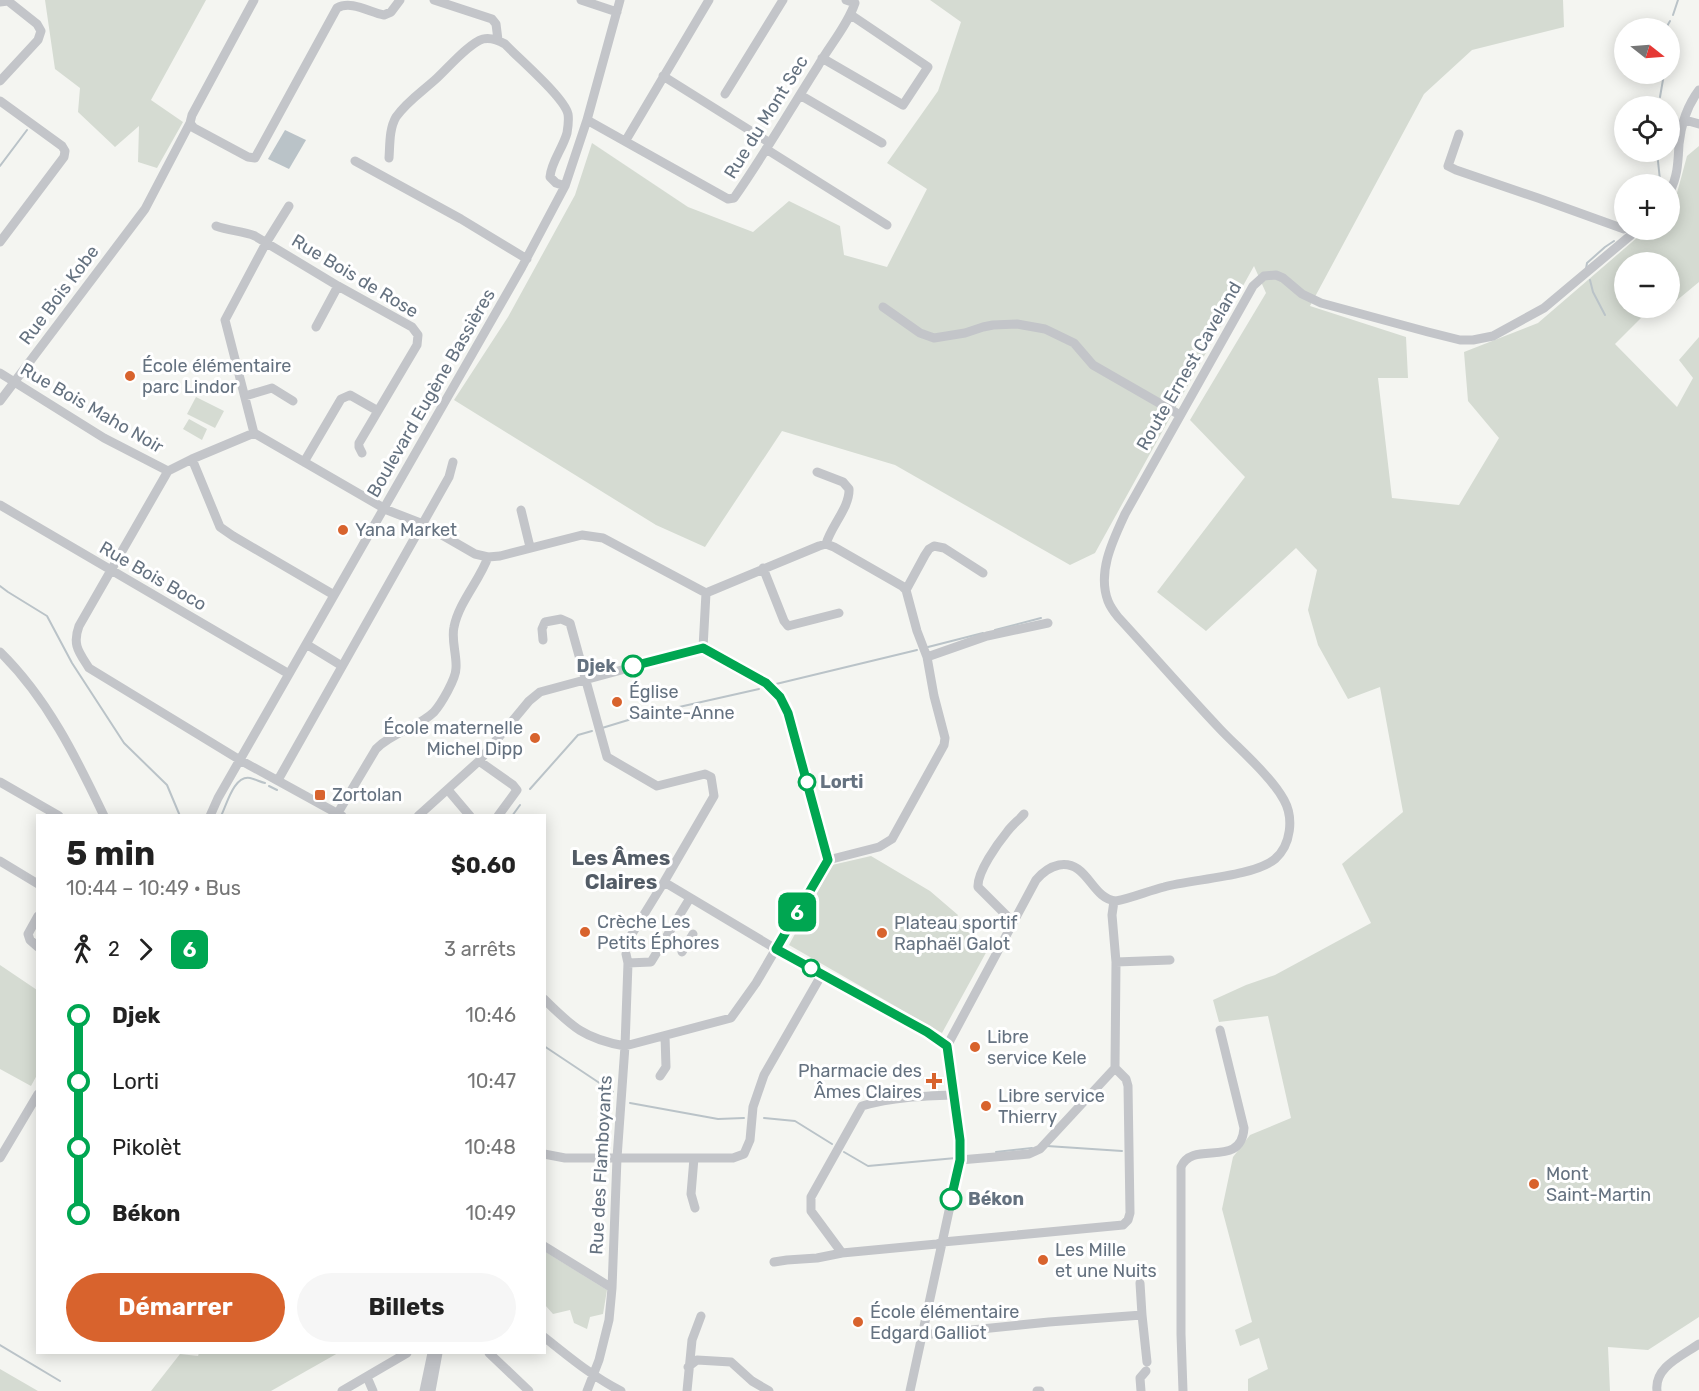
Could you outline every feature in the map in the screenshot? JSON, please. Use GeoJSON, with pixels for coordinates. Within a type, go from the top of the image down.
{"type":"FeatureCollection","features":[{"type":"Feature","properties":{"kind":"street","name":"Rue Bois Kobe"},"geometry":{"type":"LineString","coordinates":[[0,401],[145,209],[254,0]]}},
{"type":"Feature","properties":{"kind":"street"},"geometry":{"type":"LineString","coordinates":[[190,123],[194,128],[248,157],[255,158],[337,8],[347,3],[384,15],[391,12],[400,0]]}},
{"type":"Feature","properties":{"kind":"street"},"geometry":{"type":"LineString","coordinates":[[434,0],[492,19],[496,24],[498,40]]}},
{"type":"Feature","properties":{"kind":"street"},"geometry":{"type":"LineString","coordinates":[[581,0],[617,12]]}},
{"type":"Feature","properties":{"kind":"street","name":"Boulevard Eugène Bassières"},"geometry":{"type":"LineString","coordinates":[[211,814],[527,258],[565,186],[587,120],[620,0]]}},
{"type":"Feature","properties":{"kind":"street"},"geometry":{"type":"LineString","coordinates":[[626,140],[709,0]]}},
{"type":"Feature","properties":{"kind":"street"},"geometry":{"type":"LineString","coordinates":[[725,94],[783,0]]}},
{"type":"Feature","properties":{"kind":"street"},"geometry":{"type":"LineString","coordinates":[[0,2],[8,1],[37,24],[40,31],[38,40],[0,81]]}},
{"type":"Feature","properties":{"kind":"street","name":"Rue du Mont Sec"},"geometry":{"type":"LineString","coordinates":[[587,120],[728,199],[734,198],[851,15],[850,1]]}},
{"type":"Feature","properties":{"kind":"street"},"geometry":{"type":"LineString","coordinates":[[822,58],[903,105],[928,67],[851,15]]}},
{"type":"Feature","properties":{"kind":"street"},"geometry":{"type":"LineString","coordinates":[[389,158],[391,128],[409,102],[465,51],[481,40],[498,40],[542,80],[568,113],[568,128],[564,144],[550,170],[550,177],[556,183],[565,186]]}},
{"type":"Feature","properties":{"kind":"street"},"geometry":{"type":"LineString","coordinates":[[663,76],[887,225]]}},
{"type":"Feature","properties":{"kind":"street"},"geometry":{"type":"LineString","coordinates":[[1677,174],[1680,141],[1687,108],[1699,90]]}},
{"type":"Feature","properties":{"kind":"street"},"geometry":{"type":"LineString","coordinates":[[800,94],[882,143]]}},
{"type":"Feature","properties":{"kind":"street"},"geometry":{"type":"LineString","coordinates":[[0,101],[62,146],[65,151],[64,157],[0,242]]}},
{"type":"Feature","properties":{"kind":"street"},"geometry":{"type":"LineString","coordinates":[[1685,120],[1699,124]]}},
{"type":"Feature","properties":{"kind":"street"},"geometry":{"type":"LineString","coordinates":[[1459,134],[1448,166],[1614,224]]}},
{"type":"Feature","properties":{"kind":"street"},"geometry":{"type":"LineString","coordinates":[[355,161],[527,258]]}},
{"type":"Feature","properties":{"kind":"street"},"geometry":{"type":"LineString","coordinates":[[289,206],[266,243],[225,320],[254,433],[384,508],[423,524],[476,554],[488,557],[500,556],[582,535],[603,538],[706,593]]}},
{"type":"Feature","properties":{"kind":"street","name":"Rue Bois de Rose"},"geometry":{"type":"LineString","coordinates":[[216,226],[230,231],[246,232],[412,327],[418,335],[417,345],[359,443],[362,453]]}},
{"type":"Feature","properties":{"kind":"street","name":"Route Ernest Caveland"},"geometry":{"type":"LineString","coordinates":[[1114,901],[1166,886],[1261,867],[1282,851],[1289,832],[1290,816],[1285,801],[1274,784],[1219,728],[1118,617],[1108,601],[1104,577],[1106,562],[1116,534],[1135,496],[1253,286],[1264,276],[1280,276],[1302,294],[1321,303],[1460,340],[1473,340],[1493,336],[1544,308],[1619,240]]}},
{"type":"Feature","properties":{"kind":"street"},"geometry":{"type":"LineString","coordinates":[[316,327],[338,286]]}},
{"type":"Feature","properties":{"kind":"street"},"geometry":{"type":"LineString","coordinates":[[883,308],[920,333],[934,338],[993,325],[1017,324],[1045,329],[1074,343],[1093,365],[1180,415]]}},
{"type":"Feature","properties":{"kind":"street","name":"Rue Bois Maho Noir"},"geometry":{"type":"LineString","coordinates":[[0,373],[104,438],[168,471]]}},
{"type":"Feature","properties":{"kind":"street"},"geometry":{"type":"LineString","coordinates":[[245,396],[272,388],[293,401]]}},
{"type":"Feature","properties":{"kind":"street"},"geometry":{"type":"LineString","coordinates":[[304,462],[340,399],[350,395],[378,411]]}},
{"type":"Feature","properties":{"kind":"street"},"geometry":{"type":"LineString","coordinates":[[254,433],[168,471],[79,626],[75,644],[89,668],[240,760],[337,814]]}},
{"type":"Feature","properties":{"kind":"street"},"geometry":{"type":"LineString","coordinates":[[192,459],[220,527],[334,595]]}},
{"type":"Feature","properties":{"kind":"street"},"geometry":{"type":"LineString","coordinates":[[278,780],[449,477],[453,462]]}},
{"type":"Feature","properties":{"kind":"street"},"geometry":{"type":"LineString","coordinates":[[817,472],[843,482],[849,489],[846,503],[826,544]]}},
{"type":"Feature","properties":{"kind":"street","name":"Rue Bois Boco"},"geometry":{"type":"LineString","coordinates":[[0,506],[289,674]]}},
{"type":"Feature","properties":{"kind":"street"},"geometry":{"type":"LineString","coordinates":[[521,510],[530,547]]}},
{"type":"Feature","properties":{"kind":"street"},"geometry":{"type":"LineString","coordinates":[[546,1001],[585,1034],[607,1043],[625,1046],[731,1018],[756,982],[828,860],[879,847],[892,839],[944,745],[945,738],[927,657],[906,590],[902,586],[826,544],[706,593]]}},
{"type":"Feature","properties":{"kind":"street"},"geometry":{"type":"LineString","coordinates":[[906,590],[925,555],[934,546],[944,548],[983,573]]}},
{"type":"Feature","properties":{"kind":"street"},"geometry":{"type":"LineString","coordinates":[[340,814],[376,749],[384,740],[435,711],[452,683],[457,670],[453,628],[488,557]]}},
{"type":"Feature","properties":{"kind":"street"},"geometry":{"type":"LineString","coordinates":[[763,568],[788,626],[839,613]]}},
{"type":"Feature","properties":{"kind":"street"},"geometry":{"type":"LineString","coordinates":[[703,648],[706,593]]}},
{"type":"Feature","properties":{"kind":"street"},"geometry":{"type":"LineString","coordinates":[[543,640],[542,629],[545,622],[561,619],[570,622],[607,758],[657,786],[705,774],[711,777],[714,796],[627,942]]}},
{"type":"Feature","properties":{"kind":"street"},"geometry":{"type":"LineString","coordinates":[[927,657],[987,636],[1048,623]]}},
{"type":"Feature","properties":{"kind":"street"},"geometry":{"type":"LineString","coordinates":[[306,644],[342,666]]}},
{"type":"Feature","properties":{"kind":"street"},"geometry":{"type":"LineString","coordinates":[[420,814],[479,761],[529,701],[540,693],[703,648],[766,683],[780,697],[788,713],[828,860]]}},
{"type":"Feature","properties":{"kind":"street"},"geometry":{"type":"LineString","coordinates":[[0,652],[44,703],[103,814]]}},
{"type":"Feature","properties":{"kind":"street"},"geometry":{"type":"LineString","coordinates":[[479,761],[517,790],[499,814]]}},
{"type":"Feature","properties":{"kind":"street"},"geometry":{"type":"LineString","coordinates":[[0,782],[56,814]]}},
{"type":"Feature","properties":{"kind":"street"},"geometry":{"type":"LineString","coordinates":[[448,790],[468,814]]}},
{"type":"Feature","properties":{"kind":"street"},"geometry":{"type":"LineString","coordinates":[[1013,922],[978,887],[978,880],[1007,831],[1024,814]]}},
{"type":"Feature","properties":{"kind":"street"},"geometry":{"type":"LineString","coordinates":[[0,861],[36,884]]}},
{"type":"Feature","properties":{"kind":"street"},"geometry":{"type":"LineString","coordinates":[[910,1391],[960,1160],[960,1140],[947,1046],[1036,880],[1048,869],[1061,865],[1072,866],[1081,871],[1103,896],[1114,901],[1112,915],[1116,962],[1115,1068],[1040,1149],[1029,1154],[960,1160]]}},
{"type":"Feature","properties":{"kind":"street"},"geometry":{"type":"LineString","coordinates":[[664,882],[776,949],[927,1032],[947,1046]]}},
{"type":"Feature","properties":{"kind":"street"},"geometry":{"type":"LineString","coordinates":[[690,898],[669,933],[684,947],[693,934]]}},
{"type":"Feature","properties":{"kind":"street"},"geometry":{"type":"LineString","coordinates":[[36,920],[28,934],[30,940],[36,945]]}},
{"type":"Feature","properties":{"kind":"street","name":"Rue des Flamboyants"},"geometry":{"type":"LineString","coordinates":[[587,1391],[604,1341],[609,1320],[612,1288],[616,1158],[625,1046],[627,958],[651,962],[669,933]]}},
{"type":"Feature","properties":{"kind":"street"},"geometry":{"type":"LineString","coordinates":[[1116,962],[1170,960]]}},
{"type":"Feature","properties":{"kind":"street"},"geometry":{"type":"LineString","coordinates":[[546,1154],[565,1158],[733,1158],[744,1154],[750,1140],[753,1107],[764,1075],[822,974]]}},
{"type":"Feature","properties":{"kind":"street"},"geometry":{"type":"LineString","coordinates":[[1183,1391],[1181,1167],[1191,1156],[1230,1151],[1237,1147],[1244,1133],[1220,1030]]}},
{"type":"Feature","properties":{"kind":"street"},"geometry":{"type":"LineString","coordinates":[[660,1076],[666,1067],[665,1036]]}},
{"type":"Feature","properties":{"kind":"street"},"geometry":{"type":"LineString","coordinates":[[774,1262],[943,1242],[1120,1225],[1126,1222],[1130,1213],[1128,1086],[1126,1079],[1115,1068]]}},
{"type":"Feature","properties":{"kind":"street"},"geometry":{"type":"LineString","coordinates":[[842,1253],[811,1211],[811,1197],[862,1106],[879,1101],[954,1095]]}},
{"type":"Feature","properties":{"kind":"street"},"geometry":{"type":"LineString","coordinates":[[0,1158],[36,1097]]}},
{"type":"Feature","properties":{"kind":"street"},"geometry":{"type":"LineString","coordinates":[[694,1158],[692,1194],[695,1208]]}},
{"type":"Feature","properties":{"kind":"street"},"geometry":{"type":"LineString","coordinates":[[546,1247],[612,1288]]}},
{"type":"Feature","properties":{"kind":"street"},"geometry":{"type":"LineString","coordinates":[[1140,1283],[1147,1366],[1140,1378],[1141,1391]]}},
{"type":"Feature","properties":{"kind":"street"},"geometry":{"type":"LineString","coordinates":[[922,1335],[1142,1315]]}},
{"type":"Feature","properties":{"kind":"street"},"geometry":{"type":"LineString","coordinates":[[687,1391],[692,1340],[701,1316]]}},
{"type":"Feature","properties":{"kind":"street"},"geometry":{"type":"LineString","coordinates":[[546,1339],[593,1375],[621,1391]]}},
{"type":"Feature","properties":{"kind":"street"},"geometry":{"type":"LineString","coordinates":[[1657,1391],[1661,1372],[1699,1344]]}},
{"type":"Feature","properties":{"kind":"street"},"geometry":{"type":"LineString","coordinates":[[342,1391],[405,1354]]}},
{"type":"Feature","properties":{"kind":"street"},"geometry":{"type":"LineString","coordinates":[[428,1388],[432,1354]]}},
{"type":"Feature","properties":{"kind":"street"},"geometry":{"type":"LineString","coordinates":[[428,1388],[438,1354]]}},
{"type":"Feature","properties":{"kind":"street"},"geometry":{"type":"LineString","coordinates":[[490,1354],[529,1391]]}},
{"type":"Feature","properties":{"kind":"street"},"geometry":{"type":"LineString","coordinates":[[688,1367],[697,1360],[731,1362],[752,1382],[770,1391]]}},
{"type":"Feature","properties":{"kind":"street"},"geometry":{"type":"LineString","coordinates":[[367,1377],[373,1391]]}},
{"type":"Feature","properties":{"kind":"shaded area"},"geometry":{"type":"Polygon","coordinates":[[[45,0],[206,0],[151,100],[183,122],[157,168],[138,162],[139,126],[115,147],[78,112],[80,88],[55,69],[45,0]]]}},
{"type":"Feature","properties":{"kind":"shaded area"},"geometry":{"type":"Polygon","coordinates":[[[930,0],[1563,0],[1564,27],[1472,50],[1424,94],[1310,306],[1406,337],[1408,378],[1378,378],[1392,498],[1459,505],[1499,438],[1468,401],[1464,352],[1538,323],[1614,258],[1614,318],[1641,318],[1615,344],[1677,407],[1693,378],[1679,360],[1699,337],[1699,1317],[1648,1350],[1608,1347],[1610,1391],[1248,1391],[1248,1379],[1268,1369],[1259,1338],[1240,1346],[1235,1330],[1252,1322],[1222,1209],[1233,1157],[1250,1135],[1291,1118],[1268,1016],[1219,1022],[1213,1000],[1275,975],[1371,923],[1342,864],[1403,812],[1380,687],[1348,699],[1318,645],[1308,610],[1317,570],[1296,548],[1206,631],[1157,592],[1245,477],[1190,420],[1266,293],[1254,266],[1095,553],[1070,565],[895,465],[782,431],[705,547],[656,525],[454,400],[508,317],[575,195],[592,143],[688,207],[753,232],[789,201],[840,226],[844,255],[887,267],[927,189],[887,163],[938,91],[961,22],[930,0]]]}},
{"type":"Feature","properties":{"kind":"shaded area"},"geometry":{"type":"Polygon","coordinates":[[[285,130],[306,140],[289,169],[268,159],[285,130]]]}},
{"type":"Feature","properties":{"kind":"shaded area"},"geometry":{"type":"Polygon","coordinates":[[[1699,146],[1699,282],[1680,298],[1680,252],[1620,252],[1634,240],[1680,240],[1680,182],[1687,156],[1699,146]]]}},
{"type":"Feature","properties":{"kind":"shaded area"},"geometry":{"type":"Polygon","coordinates":[[[196,397],[224,411],[215,428],[187,414],[196,397]]]}},
{"type":"Feature","properties":{"kind":"shaded area"},"geometry":{"type":"Polygon","coordinates":[[[189,419],[207,429],[202,440],[183,429],[189,419]]]}},
{"type":"Feature","properties":{"kind":"shaded area","name":"Plateau sportif Raphaël Galot"},"geometry":{"type":"Polygon","coordinates":[[[871,856],[930,891],[958,915],[955,921],[988,949],[942,1033],[789,945],[832,865],[871,856]]]}},
{"type":"Feature","properties":{"kind":"shaded area"},"geometry":{"type":"Polygon","coordinates":[[[0,965],[36,989],[36,1077],[31,1086],[0,1069],[0,965]]]}},
{"type":"Feature","properties":{"kind":"shaded area"},"geometry":{"type":"Polygon","coordinates":[[[546,1252],[607,1290],[603,1314],[590,1317],[587,1329],[574,1323],[570,1310],[553,1314],[546,1306],[546,1252]]]}},
{"type":"Feature","properties":{"kind":"shaded area"},"geometry":{"type":"Polygon","coordinates":[[[180,1354],[198,1356],[199,1354],[336,1354],[271,1391],[151,1391],[180,1354]]]}},
{"type":"Feature","properties":{"kind":"shaded area"},"geometry":{"type":"Polygon","coordinates":[[[0,1369],[38,1391],[0,1391],[0,1369]]]}},
{"type":"Feature","properties":{"kind":"waterway"},"geometry":{"type":"LineString","coordinates":[[1673,15],[1678,0]]}},
{"type":"Feature","properties":{"kind":"waterway"},"geometry":{"type":"LineString","coordinates":[[1660,96],[1662,84]]}},
{"type":"Feature","properties":{"kind":"waterway"},"geometry":{"type":"LineString","coordinates":[[0,166],[27,130]]}},
{"type":"Feature","properties":{"kind":"waterway"},"geometry":{"type":"LineString","coordinates":[[1658,162],[1659,174]]}},
{"type":"Feature","properties":{"kind":"waterway"},"geometry":{"type":"LineString","coordinates":[[1586,269],[1587,263],[1614,241]]}},
{"type":"Feature","properties":{"kind":"waterway"},"geometry":{"type":"LineString","coordinates":[[1590,280],[1593,292],[1605,315]]}},
{"type":"Feature","properties":{"kind":"waterway"},"geometry":{"type":"LineString","coordinates":[[0,586],[47,616],[72,663],[124,743],[167,785],[179,814]]}},
{"type":"Feature","properties":{"kind":"waterway"},"geometry":{"type":"LineString","coordinates":[[995,630],[1041,618]]}},
{"type":"Feature","properties":{"kind":"waterway"},"geometry":{"type":"LineString","coordinates":[[928,647],[983,633]]}},
{"type":"Feature","properties":{"kind":"waterway"},"geometry":{"type":"LineString","coordinates":[[776,684],[917,650]]}},
{"type":"Feature","properties":{"kind":"waterway"},"geometry":{"type":"LineString","coordinates":[[602,728],[648,714],[759,689]]}},
{"type":"Feature","properties":{"kind":"waterway"},"geometry":{"type":"LineString","coordinates":[[530,789],[578,735],[592,731]]}},
{"type":"Feature","properties":{"kind":"waterway"},"geometry":{"type":"LineString","coordinates":[[222,814],[235,786],[244,778],[265,783]]}},
{"type":"Feature","properties":{"kind":"waterway"},"geometry":{"type":"LineString","coordinates":[[269,786],[277,790]]}},
{"type":"Feature","properties":{"kind":"waterway"},"geometry":{"type":"LineString","coordinates":[[513,814],[520,805]]}},
{"type":"Feature","properties":{"kind":"waterway"},"geometry":{"type":"LineString","coordinates":[[546,1047],[613,1092]]}},
{"type":"Feature","properties":{"kind":"waterway"},"geometry":{"type":"LineString","coordinates":[[630,1103],[718,1119],[744,1118]]}},
{"type":"Feature","properties":{"kind":"waterway"},"geometry":{"type":"LineString","coordinates":[[764,1118],[795,1121],[832,1144]]}},
{"type":"Feature","properties":{"kind":"waterway"},"geometry":{"type":"LineString","coordinates":[[1047,1146],[1122,1151]]}},
{"type":"Feature","properties":{"kind":"waterway"},"geometry":{"type":"LineString","coordinates":[[996,1152],[1032,1148]]}},
{"type":"Feature","properties":{"kind":"waterway"},"geometry":{"type":"LineString","coordinates":[[844,1152],[868,1166],[956,1158]]}},
{"type":"Feature","properties":{"kind":"waterway"},"geometry":{"type":"LineString","coordinates":[[0,1345],[60,1381]]}},
{"type":"Feature","properties":{"kind":"bus line","name":"6"},"geometry":{"type":"LineString","coordinates":[[633,666],[703,648],[766,683],[780,697],[788,713],[828,860],[776,949],[927,1032],[947,1046],[960,1140],[960,1160],[951,1199]]}},
{"type":"Feature","properties":{"kind":"place","name":"École élémentaire parc Lindor"},"geometry":{"type":"Point","coordinates":[130,376]}},
{"type":"Feature","properties":{"kind":"place","name":"Yana Market"},"geometry":{"type":"Point","coordinates":[343,530]}},
{"type":"Feature","properties":{"kind":"place","name":"Djek"},"geometry":{"type":"Point","coordinates":[633,666]}},
{"type":"Feature","properties":{"kind":"place","name":"Église Sainte-Anne"},"geometry":{"type":"Point","coordinates":[617,702]}},
{"type":"Feature","properties":{"kind":"place","name":"École maternelle Michel Dipp"},"geometry":{"type":"Point","coordinates":[535,738]}},
{"type":"Feature","properties":{"kind":"place","name":"Lorti"},"geometry":{"type":"Point","coordinates":[807,782]}},
{"type":"Feature","properties":{"kind":"place","name":"Zortolan"},"geometry":{"type":"Point","coordinates":[320,795]}},
{"type":"Feature","properties":{"kind":"place","name":"Crèche Les Petits Éphores"},"geometry":{"type":"Point","coordinates":[585,932]}},
{"type":"Feature","properties":{"kind":"place","name":"Plateau sportif Raphaël Galot"},"geometry":{"type":"Point","coordinates":[882,933]}},
{"type":"Feature","properties":{"kind":"place","name":"Libre service Kele"},"geometry":{"type":"Point","coordinates":[975,1047]}},
{"type":"Feature","properties":{"kind":"place","name":"Pharmacie des Âmes Claires"},"geometry":{"type":"Point","coordinates":[934,1081]}},
{"type":"Feature","properties":{"kind":"place","name":"Libre service Thierry"},"geometry":{"type":"Point","coordinates":[986,1106]}},
{"type":"Feature","properties":{"kind":"place","name":"Mont Saint-Martin"},"geometry":{"type":"Point","coordinates":[1534,1184]}},
{"type":"Feature","properties":{"kind":"place","name":"Békon"},"geometry":{"type":"Point","coordinates":[951,1199]}},
{"type":"Feature","properties":{"kind":"place","name":"Les Mille et une Nuits"},"geometry":{"type":"Point","coordinates":[1043,1260]}},
{"type":"Feature","properties":{"kind":"place","name":"École élémentaire Edgard Galliot"},"geometry":{"type":"Point","coordinates":[858,1322]}},
{"type":"Feature","properties":{"kind":"district","name":"Les Âmes Claires"},"geometry":{"type":"Point","coordinates":[621,870]}}]}
